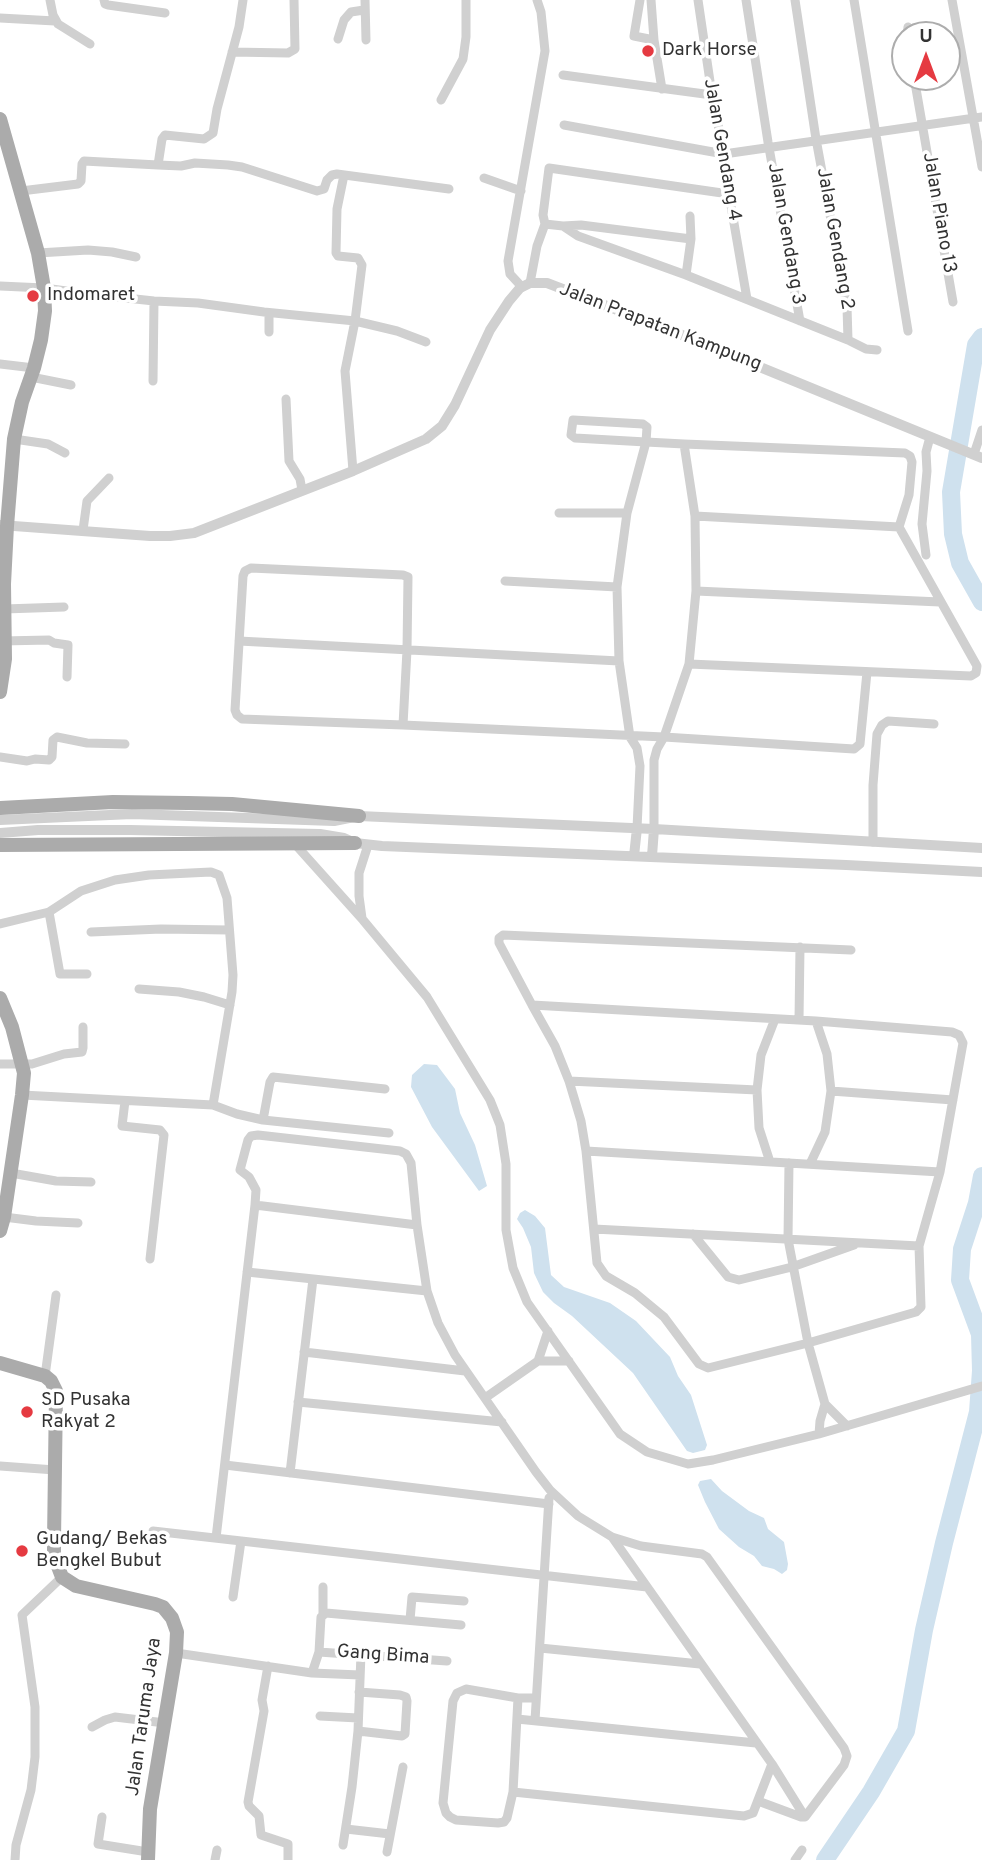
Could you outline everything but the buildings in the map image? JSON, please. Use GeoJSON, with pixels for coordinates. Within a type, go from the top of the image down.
{"type":"FeatureCollection","features":[{"type":"Feature","properties":{"kind":"main road"},"geometry":{"type":"LineString","coordinates":[[0,121],[38,253],[44,288],[44,324],[14,439],[3,526],[5,659],[0,692]]}},
{"type":"Feature","properties":{"kind":"main road"},"geometry":{"type":"LineString","coordinates":[[0,808],[113,802],[188,803],[232,804],[359,816]]}},
{"type":"Feature","properties":{"kind":"main road"},"geometry":{"type":"LineString","coordinates":[[0,845],[356,842]]}},
{"type":"Feature","properties":{"kind":"main road"},"geometry":{"type":"LineString","coordinates":[[0,998],[12,1027],[24,1073],[2,1224]]}},
{"type":"Feature","properties":{"kind":"main road"},"geometry":{"type":"LineString","coordinates":[[0,1363],[45,1376],[56,1391],[54,1556],[62,1577]]}},
{"type":"Feature","properties":{"kind":"main road","name":"Jalan Taruma Jaya"},"geometry":{"type":"LineString","coordinates":[[62,1577],[76,1586],[163,1607],[172,1618],[177,1632],[177,1653],[150,1809],[148,1856]]}},
{"type":"Feature","properties":{"kind":"street"},"geometry":{"type":"LineString","coordinates":[[50,0],[55,21],[90,44]]}},
{"type":"Feature","properties":{"kind":"street"},"geometry":{"type":"LineString","coordinates":[[104,0],[108,5],[165,13]]}},
{"type":"Feature","properties":{"kind":"street"},"geometry":{"type":"LineString","coordinates":[[158,165],[165,135],[204,139],[213,133],[243,0]]}},
{"type":"Feature","properties":{"kind":"street"},"geometry":{"type":"LineString","coordinates":[[232,52],[288,53],[295,49],[295,0]]}},
{"type":"Feature","properties":{"kind":"street"},"geometry":{"type":"LineString","coordinates":[[441,100],[463,59],[466,0]]}},
{"type":"Feature","properties":{"kind":"street"},"geometry":{"type":"LineString","coordinates":[[528,282],[510,274],[508,261],[545,51],[537,0]]}},
{"type":"Feature","properties":{"kind":"street"},"geometry":{"type":"LineString","coordinates":[[640,0],[634,36],[654,40]]}},
{"type":"Feature","properties":{"kind":"street"},"geometry":{"type":"LineString","coordinates":[[652,0],[654,40],[662,89]]}},
{"type":"Feature","properties":{"kind":"street","name":"Jalan Gendang 4"},"geometry":{"type":"LineString","coordinates":[[698,0],[747,299]]}},
{"type":"Feature","properties":{"kind":"street","name":"Jalan Gendang 3"},"geometry":{"type":"LineString","coordinates":[[746,0],[800,321]]}},
{"type":"Feature","properties":{"kind":"street","name":"Jalan Gendang 2"},"geometry":{"type":"LineString","coordinates":[[795,0],[816,139],[848,307],[848,340]]}},
{"type":"Feature","properties":{"kind":"street"},"geometry":{"type":"LineString","coordinates":[[854,0],[908,331]]}},
{"type":"Feature","properties":{"kind":"street"},"geometry":{"type":"LineString","coordinates":[[952,0],[978,117],[982,167]]}},
{"type":"Feature","properties":{"kind":"street"},"geometry":{"type":"LineString","coordinates":[[338,39],[344,20],[351,12],[364,5],[366,40]]}},
{"type":"Feature","properties":{"kind":"street"},"geometry":{"type":"LineString","coordinates":[[0,18],[55,21]]}},
{"type":"Feature","properties":{"kind":"street"},"geometry":{"type":"LineString","coordinates":[[564,75],[712,96]]}},
{"type":"Feature","properties":{"kind":"street","name":"Jalan Piano 13"},"geometry":{"type":"LineString","coordinates":[[917,91],[953,302]]}},
{"type":"Feature","properties":{"kind":"street"},"geometry":{"type":"LineString","coordinates":[[564,125],[724,154],[978,117]]}},
{"type":"Feature","properties":{"kind":"street"},"geometry":{"type":"LineString","coordinates":[[21,191],[78,184],[81,181],[84,161],[181,166],[195,163],[228,165],[317,191],[324,188],[332,175],[449,189]]}},
{"type":"Feature","properties":{"kind":"street"},"geometry":{"type":"LineString","coordinates":[[3,526],[131,535],[181,535],[204,529],[353,471],[426,439],[442,426],[455,405],[490,330],[509,301],[528,282],[545,224],[543,215],[549,168],[729,194]]}},
{"type":"Feature","properties":{"kind":"street"},"geometry":{"type":"LineString","coordinates":[[344,175],[337,209],[336,253],[338,256],[358,258],[361,262],[355,321],[345,371],[353,471]]}},
{"type":"Feature","properties":{"kind":"street"},"geometry":{"type":"LineString","coordinates":[[484,178],[521,191]]}},
{"type":"Feature","properties":{"kind":"street"},"geometry":{"type":"LineString","coordinates":[[686,275],[691,239],[690,216]]}},
{"type":"Feature","properties":{"kind":"street"},"geometry":{"type":"LineString","coordinates":[[545,224],[581,225],[691,239]]}},
{"type":"Feature","properties":{"kind":"street"},"geometry":{"type":"LineString","coordinates":[[563,226],[578,236],[686,275],[870,350],[877,350]]}},
{"type":"Feature","properties":{"kind":"street"},"geometry":{"type":"LineString","coordinates":[[38,253],[88,250],[136,257]]}},
{"type":"Feature","properties":{"kind":"street","name":"Jalan Prapatan Kampung"},"geometry":{"type":"LineString","coordinates":[[528,282],[547,284],[672,331],[976,455]]}},
{"type":"Feature","properties":{"kind":"street"},"geometry":{"type":"LineString","coordinates":[[0,286],[198,303],[355,321],[397,331],[426,342]]}},
{"type":"Feature","properties":{"kind":"street"},"geometry":{"type":"LineString","coordinates":[[153,381],[154,301]]}},
{"type":"Feature","properties":{"kind":"street"},"geometry":{"type":"LineString","coordinates":[[269,313],[270,331]]}},
{"type":"Feature","properties":{"kind":"street"},"geometry":{"type":"LineString","coordinates":[[0,363],[71,385]]}},
{"type":"Feature","properties":{"kind":"street"},"geometry":{"type":"LineString","coordinates":[[286,399],[289,461],[300,479],[302,490]]}},
{"type":"Feature","properties":{"kind":"street"},"geometry":{"type":"LineString","coordinates":[[634,856],[640,766],[637,748],[630,737],[619,661],[617,587],[627,513],[646,442],[647,427],[643,424],[575,419],[572,422],[571,435],[575,438],[646,442],[684,444],[908,454],[912,458],[909,495],[900,527],[976,666],[975,673],[971,676],[689,664]]}},
{"type":"Feature","properties":{"kind":"street"},"geometry":{"type":"LineString","coordinates":[[976,455],[982,430]]}},
{"type":"Feature","properties":{"kind":"street"},"geometry":{"type":"LineString","coordinates":[[14,439],[48,444],[65,453]]}},
{"type":"Feature","properties":{"kind":"street"},"geometry":{"type":"LineString","coordinates":[[926,555],[922,524],[928,471],[926,452],[935,439]]}},
{"type":"Feature","properties":{"kind":"street"},"geometry":{"type":"LineString","coordinates":[[652,856],[654,760],[689,664],[696,591],[695,516],[684,444]]}},
{"type":"Feature","properties":{"kind":"street"},"geometry":{"type":"LineString","coordinates":[[83,530],[87,501],[109,478]]}},
{"type":"Feature","properties":{"kind":"street"},"geometry":{"type":"LineString","coordinates":[[559,513],[627,513]]}},
{"type":"Feature","properties":{"kind":"street"},"geometry":{"type":"LineString","coordinates":[[695,516],[900,527]]}},
{"type":"Feature","properties":{"kind":"street"},"geometry":{"type":"LineString","coordinates":[[403,724],[408,577],[251,568],[245,571],[235,710],[243,719],[403,724],[854,749],[860,744],[867,672]]}},
{"type":"Feature","properties":{"kind":"street"},"geometry":{"type":"LineString","coordinates":[[505,581],[617,587]]}},
{"type":"Feature","properties":{"kind":"street"},"geometry":{"type":"LineString","coordinates":[[696,591],[940,602]]}},
{"type":"Feature","properties":{"kind":"street"},"geometry":{"type":"LineString","coordinates":[[4,609],[64,607]]}},
{"type":"Feature","properties":{"kind":"street"},"geometry":{"type":"LineString","coordinates":[[3,640],[49,640],[66,644],[67,677]]}},
{"type":"Feature","properties":{"kind":"street"},"geometry":{"type":"LineString","coordinates":[[239,641],[619,661]]}},
{"type":"Feature","properties":{"kind":"street"},"geometry":{"type":"LineString","coordinates":[[873,842],[873,785],[877,734],[888,721],[933,724]]}},
{"type":"Feature","properties":{"kind":"street"},"geometry":{"type":"LineString","coordinates":[[0,757],[27,761],[49,760],[57,737],[87,743],[125,744]]}},
{"type":"Feature","properties":{"kind":"street"},"geometry":{"type":"LineString","coordinates":[[0,820],[132,814],[343,820],[359,816],[636,828],[982,848]]}},
{"type":"Feature","properties":{"kind":"street"},"geometry":{"type":"LineString","coordinates":[[0,833],[38,830],[130,830],[320,834],[356,842],[982,873]]}},
{"type":"Feature","properties":{"kind":"street"},"geometry":{"type":"LineString","coordinates":[[356,842],[363,920]]}},
{"type":"Feature","properties":{"kind":"street"},"geometry":{"type":"LineString","coordinates":[[294,844],[427,996],[490,1100],[500,1125],[506,1164],[506,1230],[513,1268],[527,1302],[620,1434],[647,1452],[688,1464],[819,1434],[982,1387]]}},
{"type":"Feature","properties":{"kind":"street"},"geometry":{"type":"LineString","coordinates":[[0,924],[49,912],[81,891],[115,880],[149,875],[211,872],[219,875],[228,898],[233,975],[213,1105]]}},
{"type":"Feature","properties":{"kind":"street"},"geometry":{"type":"LineString","coordinates":[[49,912],[60,974],[87,974]]}},
{"type":"Feature","properties":{"kind":"street"},"geometry":{"type":"LineString","coordinates":[[91,932],[229,930]]}},
{"type":"Feature","properties":{"kind":"street"},"geometry":{"type":"LineString","coordinates":[[532,1005],[816,1021],[952,1032],[959,1035],[962,1043],[940,1172],[919,1246],[921,1307],[916,1312],[808,1343],[708,1368],[699,1364],[663,1317],[635,1293],[606,1276],[597,1264],[586,1152],[581,1121],[569,1081],[555,1046],[532,1005],[499,943],[499,938],[503,935],[851,950]]}},
{"type":"Feature","properties":{"kind":"street"},"geometry":{"type":"LineString","coordinates":[[799,1020],[800,947]]}},
{"type":"Feature","properties":{"kind":"street"},"geometry":{"type":"LineString","coordinates":[[139,989],[179,992],[230,1005]]}},
{"type":"Feature","properties":{"kind":"street"},"geometry":{"type":"LineString","coordinates":[[770,1162],[759,1128],[757,1090],[761,1055],[775,1019]]}},
{"type":"Feature","properties":{"kind":"street"},"geometry":{"type":"LineString","coordinates":[[810,1164],[825,1132],[831,1091],[827,1054],[816,1021]]}},
{"type":"Feature","properties":{"kind":"street"},"geometry":{"type":"LineString","coordinates":[[0,1064],[22,1065],[82,1052],[83,1027]]}},
{"type":"Feature","properties":{"kind":"street"},"geometry":{"type":"LineString","coordinates":[[263,1120],[272,1077],[385,1089]]}},
{"type":"Feature","properties":{"kind":"street"},"geometry":{"type":"LineString","coordinates":[[569,1081],[757,1090]]}},
{"type":"Feature","properties":{"kind":"street"},"geometry":{"type":"LineString","coordinates":[[831,1091],[953,1100]]}},
{"type":"Feature","properties":{"kind":"street"},"geometry":{"type":"LineString","coordinates":[[22,1095],[213,1105],[263,1120],[389,1133]]}},
{"type":"Feature","properties":{"kind":"street"},"geometry":{"type":"LineString","coordinates":[[125,1101],[122,1125],[160,1130],[164,1135],[150,1259]]}},
{"type":"Feature","properties":{"kind":"street"},"geometry":{"type":"LineString","coordinates":[[216,1538],[256,1205],[256,1190],[240,1167],[247,1139],[258,1135],[406,1153],[411,1163],[427,1291],[438,1323],[465,1371],[550,1490],[578,1516],[612,1536],[641,1546],[702,1554],[707,1557],[844,1748],[847,1756],[844,1765],[805,1817]]}},
{"type":"Feature","properties":{"kind":"street"},"geometry":{"type":"LineString","coordinates":[[586,1152],[940,1172]]}},
{"type":"Feature","properties":{"kind":"street"},"geometry":{"type":"LineString","coordinates":[[789,1163],[788,1239],[808,1343],[825,1404],[847,1426]]}},
{"type":"Feature","properties":{"kind":"street"},"geometry":{"type":"LineString","coordinates":[[11,1173],[56,1181],[91,1182]]}},
{"type":"Feature","properties":{"kind":"street"},"geometry":{"type":"LineString","coordinates":[[256,1205],[417,1225]]}},
{"type":"Feature","properties":{"kind":"street"},"geometry":{"type":"LineString","coordinates":[[2,1224],[78,1223]]}},
{"type":"Feature","properties":{"kind":"street"},"geometry":{"type":"LineString","coordinates":[[594,1229],[919,1246]]}},
{"type":"Feature","properties":{"kind":"street"},"geometry":{"type":"LineString","coordinates":[[693,1234],[728,1278],[739,1280],[792,1267],[861,1243]]}},
{"type":"Feature","properties":{"kind":"street"},"geometry":{"type":"LineString","coordinates":[[247,1272],[427,1291]]}},
{"type":"Feature","properties":{"kind":"street"},"geometry":{"type":"LineString","coordinates":[[290,1473],[313,1279]]}},
{"type":"Feature","properties":{"kind":"street"},"geometry":{"type":"LineString","coordinates":[[45,1376],[56,1295]]}},
{"type":"Feature","properties":{"kind":"street"},"geometry":{"type":"LineString","coordinates":[[538,1361],[548,1331]]}},
{"type":"Feature","properties":{"kind":"street"},"geometry":{"type":"LineString","coordinates":[[304,1352],[465,1371]]}},
{"type":"Feature","properties":{"kind":"street"},"geometry":{"type":"LineString","coordinates":[[485,1398],[538,1361],[569,1361]]}},
{"type":"Feature","properties":{"kind":"street"},"geometry":{"type":"LineString","coordinates":[[299,1402],[502,1422]]}},
{"type":"Feature","properties":{"kind":"street"},"geometry":{"type":"LineString","coordinates":[[819,1434],[825,1404]]}},
{"type":"Feature","properties":{"kind":"street"},"geometry":{"type":"LineString","coordinates":[[225,1465],[549,1504]]}},
{"type":"Feature","properties":{"kind":"street"},"geometry":{"type":"LineString","coordinates":[[0,1466],[55,1471]]}},
{"type":"Feature","properties":{"kind":"street"},"geometry":{"type":"LineString","coordinates":[[535,1720],[550,1490]]}},
{"type":"Feature","properties":{"kind":"street"},"geometry":{"type":"LineString","coordinates":[[153,1531],[647,1587]]}},
{"type":"Feature","properties":{"kind":"street"},"geometry":{"type":"LineString","coordinates":[[612,1536],[772,1764],[805,1817]]}},
{"type":"Feature","properties":{"kind":"street"},"geometry":{"type":"LineString","coordinates":[[233,1597],[241,1541]]}},
{"type":"Feature","properties":{"kind":"street"},"geometry":{"type":"LineString","coordinates":[[15,1860],[16,1845],[31,1790],[35,1757],[35,1707],[22,1615],[62,1577]]}},
{"type":"Feature","properties":{"kind":"street"},"geometry":{"type":"LineString","coordinates":[[312,1673],[319,1652],[323,1587]]}},
{"type":"Feature","properties":{"kind":"street"},"geometry":{"type":"LineString","coordinates":[[410,1620],[412,1597],[464,1601]]}},
{"type":"Feature","properties":{"kind":"street"},"geometry":{"type":"LineString","coordinates":[[323,1614],[461,1625]]}},
{"type":"Feature","properties":{"kind":"street"},"geometry":{"type":"LineString","coordinates":[[540,1648],[700,1664]]}},
{"type":"Feature","properties":{"kind":"street","name":"Gang Bima"},"geometry":{"type":"LineString","coordinates":[[319,1652],[447,1661]]}},
{"type":"Feature","properties":{"kind":"street"},"geometry":{"type":"LineString","coordinates":[[177,1653],[312,1673],[360,1675]]}},
{"type":"Feature","properties":{"kind":"street"},"geometry":{"type":"LineString","coordinates":[[343,1845],[358,1731],[361,1654]]}},
{"type":"Feature","properties":{"kind":"street"},"geometry":{"type":"LineString","coordinates":[[268,1666],[262,1700],[264,1711],[248,1802],[259,1816],[261,1835],[288,1844],[288,1860]]}},
{"type":"Feature","properties":{"kind":"street"},"geometry":{"type":"LineString","coordinates":[[518,1698],[513,1792],[507,1818],[498,1823],[456,1820],[446,1813],[443,1803],[453,1701],[457,1693],[466,1689],[518,1698],[536,1698]]}},
{"type":"Feature","properties":{"kind":"street"},"geometry":{"type":"LineString","coordinates":[[358,1731],[402,1736],[406,1731],[407,1701],[406,1697],[400,1695],[359,1692]]}},
{"type":"Feature","properties":{"kind":"street"},"geometry":{"type":"LineString","coordinates":[[320,1716],[358,1718]]}},
{"type":"Feature","properties":{"kind":"street"},"geometry":{"type":"LineString","coordinates":[[92,1727],[115,1717],[165,1723]]}},
{"type":"Feature","properties":{"kind":"street"},"geometry":{"type":"LineString","coordinates":[[517,1718],[756,1743]]}},
{"type":"Feature","properties":{"kind":"street"},"geometry":{"type":"LineString","coordinates":[[513,1792],[744,1816],[753,1813],[772,1764]]}},
{"type":"Feature","properties":{"kind":"street"},"geometry":{"type":"LineString","coordinates":[[387,1852],[403,1767]]}},
{"type":"Feature","properties":{"kind":"street"},"geometry":{"type":"LineString","coordinates":[[758,1801],[805,1817]]}},
{"type":"Feature","properties":{"kind":"street"},"geometry":{"type":"LineString","coordinates":[[102,1817],[98,1844],[148,1856]]}},
{"type":"Feature","properties":{"kind":"street"},"geometry":{"type":"LineString","coordinates":[[346,1829],[390,1834]]}},
{"type":"Feature","properties":{"kind":"street"},"geometry":{"type":"LineString","coordinates":[[795,1860],[802,1850]]}},
{"type":"Feature","properties":{"kind":"water"},"geometry":{"type":"Polygon","coordinates":[[[424,1064],[437,1065],[455,1089],[460,1113],[475,1145],[487,1186],[479,1191],[432,1127],[411,1087],[412,1075],[424,1064]]]}},
{"type":"Feature","properties":{"kind":"water"},"geometry":{"type":"Polygon","coordinates":[[[525,1210],[535,1216],[545,1228],[551,1275],[564,1287],[610,1303],[636,1321],[670,1357],[678,1376],[691,1395],[707,1445],[705,1450],[693,1453],[687,1451],[633,1373],[543,1292],[534,1273],[531,1247],[517,1219],[525,1210]]]}},
{"type":"Feature","properties":{"kind":"water"},"geometry":{"type":"Polygon","coordinates":[[[711,1479],[749,1511],[764,1518],[768,1529],[784,1542],[788,1564],[787,1570],[782,1574],[762,1566],[754,1556],[719,1529],[698,1485],[700,1481],[711,1479]]]}},
{"type":"Feature","properties":{"kind":"waterway"},"geometry":{"type":"LineString","coordinates":[[982,337],[976,345],[951,492],[953,534],[960,563],[982,602]]}},
{"type":"Feature","properties":{"kind":"waterway"},"geometry":{"type":"LineString","coordinates":[[825,1860],[871,1792],[906,1731],[924,1630],[978,1412],[980,1334],[960,1280],[962,1249],[977,1203],[982,1176]]}},
{"type":"Feature","properties":{"kind":"place","name":"Dark Horse"},"geometry":{"type":"Point","coordinates":[648,51]}},
{"type":"Feature","properties":{"kind":"place","name":"Indomaret"},"geometry":{"type":"Point","coordinates":[33,296]}},
{"type":"Feature","properties":{"kind":"place","name":"SD Pusaka Rakyat 2"},"geometry":{"type":"Point","coordinates":[27,1412]}},
{"type":"Feature","properties":{"kind":"place","name":"Gudang/ Bekas Bengkel Bubut"},"geometry":{"type":"Point","coordinates":[22,1551]}}]}
